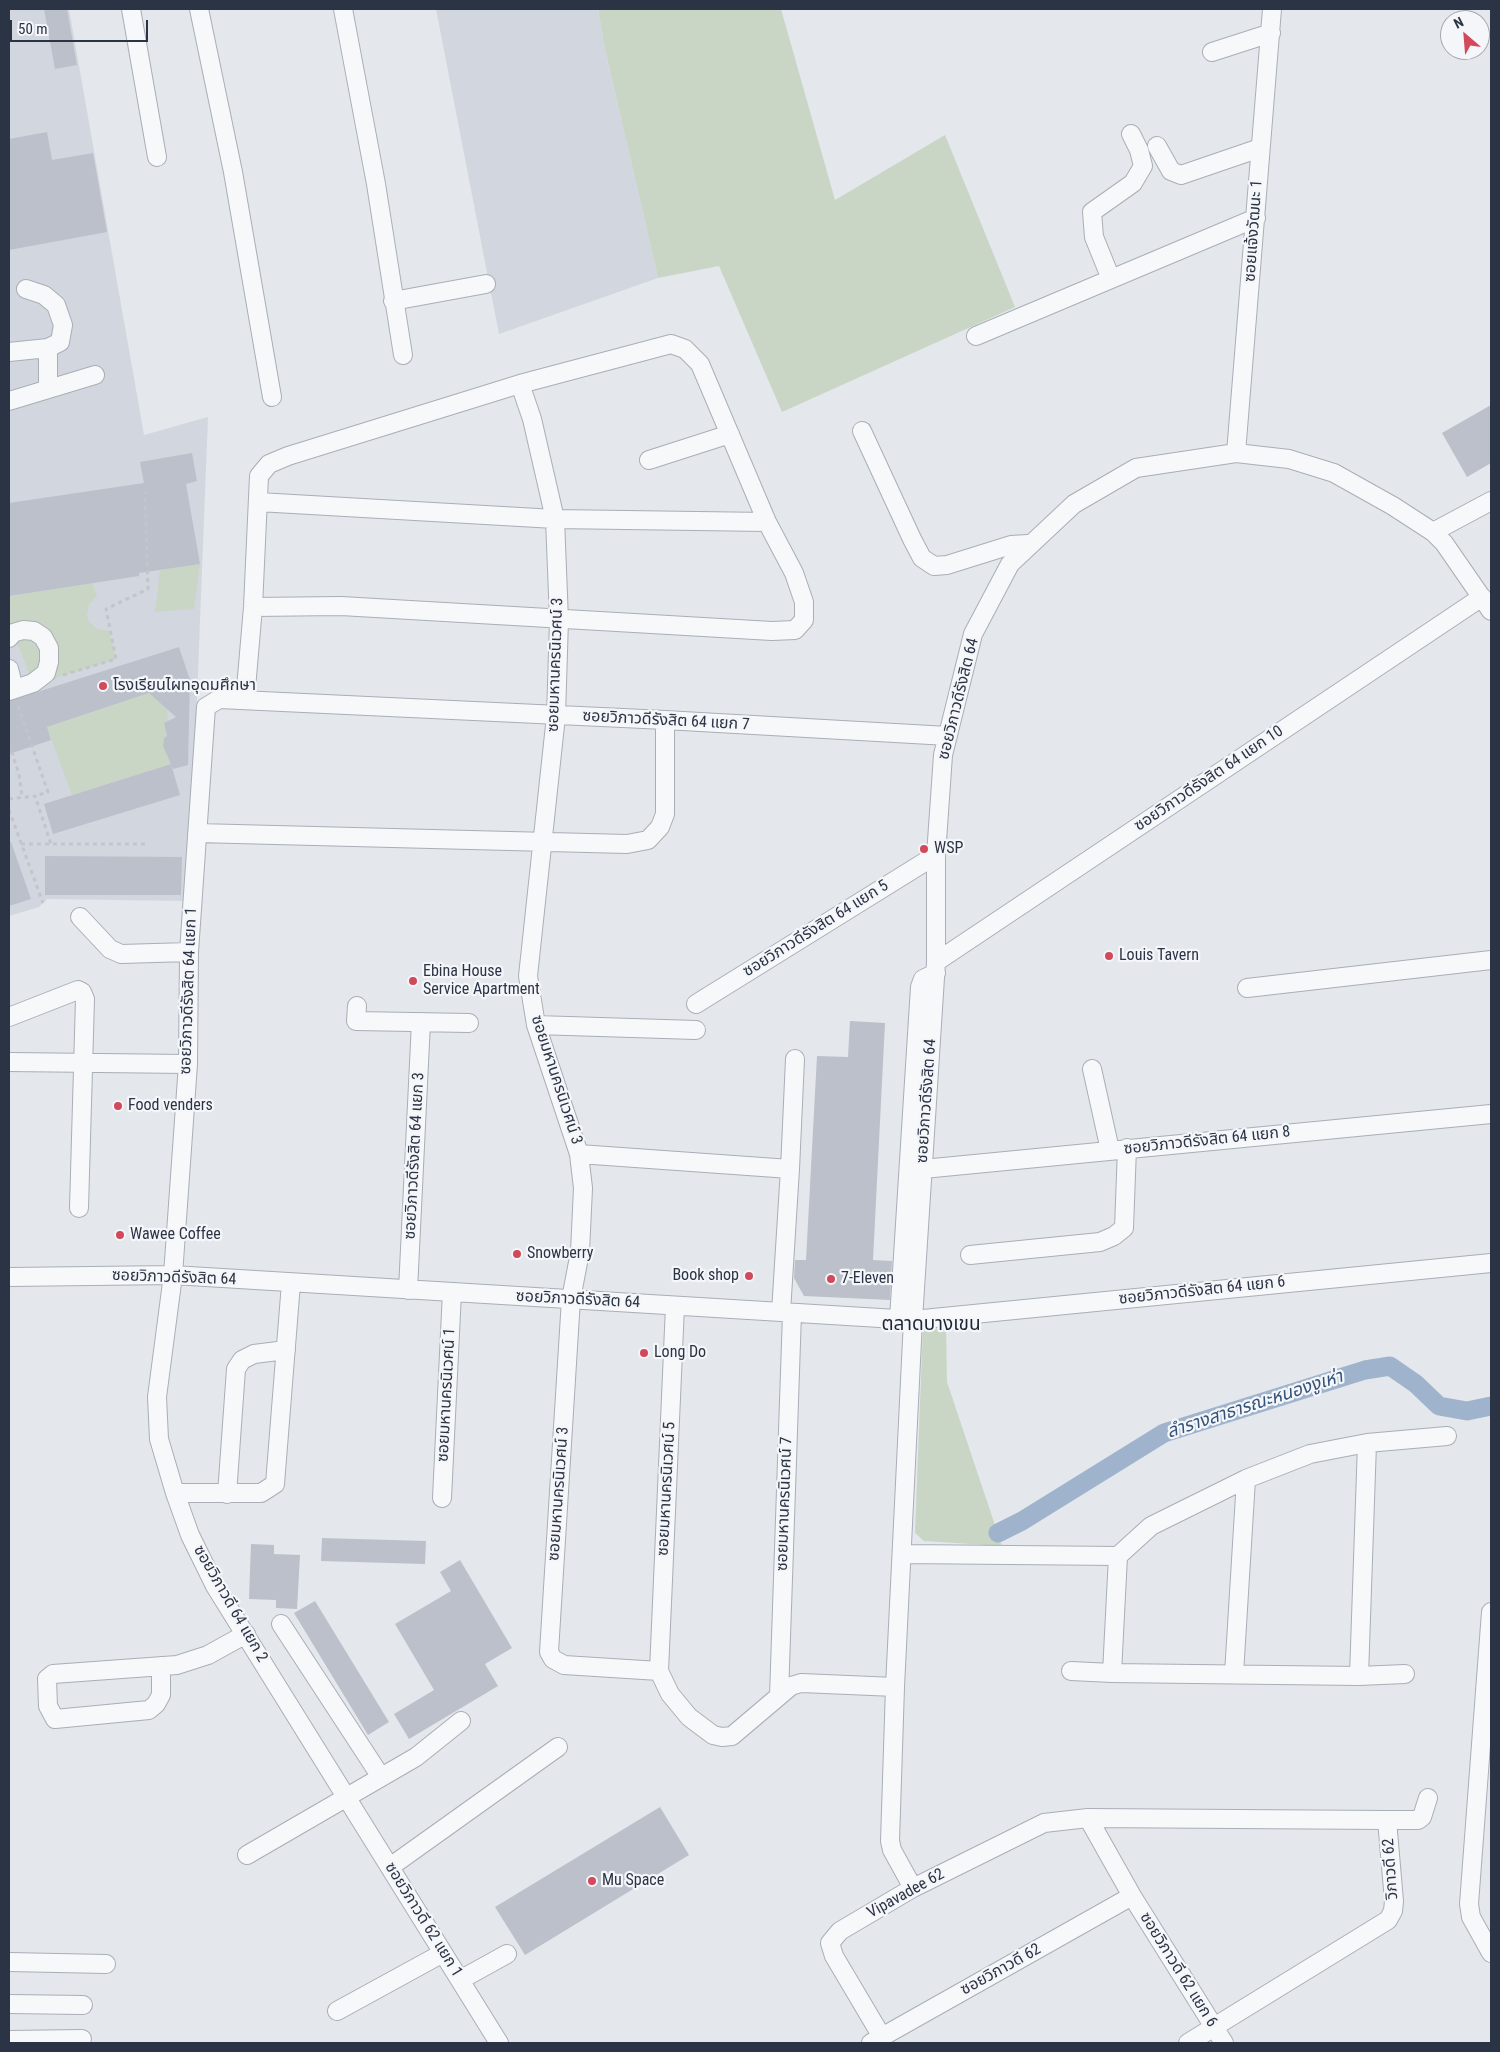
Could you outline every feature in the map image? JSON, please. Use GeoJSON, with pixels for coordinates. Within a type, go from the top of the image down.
{"type":"FeatureCollection","features":[{"type":"Feature","properties":{"kind":"street"},"geometry":{"type":"LineString","coordinates":[[131,9],[157,157]]}},
{"type":"Feature","properties":{"kind":"street"},"geometry":{"type":"LineString","coordinates":[[199,9],[232,172],[272,397]]}},
{"type":"Feature","properties":{"kind":"street"},"geometry":{"type":"LineString","coordinates":[[343,9],[376,184],[403,355]]}},
{"type":"Feature","properties":{"kind":"street","name":"ซอยแจ้งวัฒนะ 1"},"geometry":{"type":"LineString","coordinates":[[1236,453],[1272,9]]}},
{"type":"Feature","properties":{"kind":"street"},"geometry":{"type":"LineString","coordinates":[[1212,52],[1271,33]]}},
{"type":"Feature","properties":{"kind":"street"},"geometry":{"type":"LineString","coordinates":[[1111,279],[1094,237],[1092,212],[1133,183],[1143,166],[1139,150],[1131,134]]}},
{"type":"Feature","properties":{"kind":"street"},"geometry":{"type":"LineString","coordinates":[[1157,146],[1171,171],[1174,174],[1181,175],[1260,148]]}},
{"type":"Feature","properties":{"kind":"street"},"geometry":{"type":"LineString","coordinates":[[976,336],[1256,218]]}},
{"type":"Feature","properties":{"kind":"street"},"geometry":{"type":"LineString","coordinates":[[394,301],[486,284]]}},
{"type":"Feature","properties":{"kind":"street"},"geometry":{"type":"LineString","coordinates":[[9,352],[48,348],[60,342],[63,325],[56,305],[44,294],[26,289]]}},
{"type":"Feature","properties":{"kind":"street"},"geometry":{"type":"LineString","coordinates":[[244,700],[253,607],[259,476],[269,464],[288,456],[520,384],[671,344],[685,349],[700,364],[767,522],[794,573],[804,602],[804,620],[795,630],[772,631],[341,606],[253,607]]}},
{"type":"Feature","properties":{"kind":"street"},"geometry":{"type":"LineString","coordinates":[[48,348],[48,388]]}},
{"type":"Feature","properties":{"kind":"street"},"geometry":{"type":"LineString","coordinates":[[9,401],[48,388],[95,376]]}},
{"type":"Feature","properties":{"kind":"street","name":"ซอยมหานครนิเวศน์ 3"},"geometry":{"type":"LineString","coordinates":[[520,384],[532,419],[555,519],[559,620],[556,716],[528,976],[536,1026],[579,1154],[583,1188],[580,1252],[571,1299],[549,1652],[553,1660],[564,1665],[659,1672]]}},
{"type":"Feature","properties":{"kind":"street"},"geometry":{"type":"LineString","coordinates":[[862,431],[922,558],[934,566],[947,565],[1011,545],[1028,544]]}},
{"type":"Feature","properties":{"kind":"street"},"geometry":{"type":"LineString","coordinates":[[649,460],[730,434]]}},
{"type":"Feature","properties":{"kind":"street","name":"ซอยวิภาวดีรังสิต 64"},"geometry":{"type":"LineString","coordinates":[[9,1277],[173,1275],[906,1319],[923,1169],[936,968],[936,855],[943,755],[974,634],[1010,564],[1028,544],[1074,504],[1136,468],[1236,453],[1289,459],[1334,473],[1365,489],[1432,532],[1444,543],[1486,604]]}},
{"type":"Feature","properties":{"kind":"street"},"geometry":{"type":"LineString","coordinates":[[1432,532],[1491,501]]}},
{"type":"Feature","properties":{"kind":"street"},"geometry":{"type":"LineString","coordinates":[[258,502],[555,519],[767,522]]}},
{"type":"Feature","properties":{"kind":"street","name":"ซอยวิภาวดีรังสิต 64 แยก 10"},"geometry":{"type":"LineString","coordinates":[[906,1319],[920,987],[923,979],[936,968],[1486,604]]}},
{"type":"Feature","properties":{"kind":"street"},"geometry":{"type":"LineString","coordinates":[[9,638],[13,633],[23,630],[34,631],[43,637],[49,648],[49,662],[46,673],[14,695],[9,669]]}},
{"type":"Feature","properties":{"kind":"street","name":"ซอยวิภาวดีรังสิต 64 แยก 7"},"geometry":{"type":"LineString","coordinates":[[206,707],[219,699],[666,720],[948,736]]}},
{"type":"Feature","properties":{"kind":"street","name":"ซอยวิภาวดีรังสิต 64 แยก 1"},"geometry":{"type":"LineString","coordinates":[[173,1275],[188,1064],[189,952],[206,707]]}},
{"type":"Feature","properties":{"kind":"street"},"geometry":{"type":"LineString","coordinates":[[197,833],[627,844],[648,840],[660,827],[665,814],[666,720]]}},
{"type":"Feature","properties":{"kind":"street","name":"ซอยวิภาวดีรังสิต 64 แยก 5"},"geometry":{"type":"LineString","coordinates":[[696,1004],[936,855]]}},
{"type":"Feature","properties":{"kind":"street"},"geometry":{"type":"LineString","coordinates":[[80,917],[110,949],[121,954],[189,952]]}},
{"type":"Feature","properties":{"kind":"street"},"geometry":{"type":"LineString","coordinates":[[1247,988],[1491,960]]}},
{"type":"Feature","properties":{"kind":"street"},"geometry":{"type":"LineString","coordinates":[[9,1018],[78,990],[82,992],[85,999],[79,1208]]}},
{"type":"Feature","properties":{"kind":"street"},"geometry":{"type":"LineString","coordinates":[[357,1006],[356,1021],[469,1023]]}},
{"type":"Feature","properties":{"kind":"street","name":"ซอยวิภาวดีรังสิต 64 แยก 3"},"geometry":{"type":"LineString","coordinates":[[408,1290],[421,1022]]}},
{"type":"Feature","properties":{"kind":"street"},"geometry":{"type":"LineString","coordinates":[[536,1026],[696,1030]]}},
{"type":"Feature","properties":{"kind":"street","name":"ซอยมหานครนิเวศน์ 7"},"geometry":{"type":"LineString","coordinates":[[779,1696],[786,1312],[795,1059]]}},
{"type":"Feature","properties":{"kind":"street"},"geometry":{"type":"LineString","coordinates":[[9,1062],[188,1064]]}},
{"type":"Feature","properties":{"kind":"street"},"geometry":{"type":"LineString","coordinates":[[970,1255],[1100,1242],[1114,1236],[1124,1228],[1119,1149],[1092,1068]]}},
{"type":"Feature","properties":{"kind":"street","name":"ซอยวิภาวดีรังสิต 64 แยก 8"},"geometry":{"type":"LineString","coordinates":[[923,1169],[1491,1114]]}},
{"type":"Feature","properties":{"kind":"street"},"geometry":{"type":"LineString","coordinates":[[579,1154],[790,1169]]}},
{"type":"Feature","properties":{"kind":"street","name":"ซอยวิภาวดีรังสิต 64 แยก 6"},"geometry":{"type":"LineString","coordinates":[[906,1319],[1491,1262]]}},
{"type":"Feature","properties":{"kind":"street","name":"ซอยวิภาวดี 64 แยก 2"},"geometry":{"type":"LineString","coordinates":[[173,1275],[157,1397],[159,1439],[174,1493],[190,1535],[216,1586],[347,1797]]}},
{"type":"Feature","properties":{"kind":"street"},"geometry":{"type":"LineString","coordinates":[[174,1493],[261,1493],[275,1484],[291,1282]]}},
{"type":"Feature","properties":{"kind":"street","name":"ซอยมหานครนิเวศน์ 1"},"geometry":{"type":"LineString","coordinates":[[442,1498],[452,1292]]}},
{"type":"Feature","properties":{"kind":"street","name":"ซอยมหานครนิเวศน์ 5"},"geometry":{"type":"LineString","coordinates":[[659,1672],[675,1306]]}},
{"type":"Feature","properties":{"kind":"street"},"geometry":{"type":"LineString","coordinates":[[906,1319],[903,1554],[895,1687],[890,1841],[892,1850],[913,1888]]}},
{"type":"Feature","properties":{"kind":"street"},"geometry":{"type":"LineString","coordinates":[[227,1494],[236,1369],[242,1360],[254,1354],[286,1350]]}},
{"type":"Feature","properties":{"kind":"street"},"geometry":{"type":"LineString","coordinates":[[903,1554],[1118,1556],[1151,1526],[1246,1479],[1310,1454],[1367,1442],[1446,1436]]}},
{"type":"Feature","properties":{"kind":"street"},"geometry":{"type":"LineString","coordinates":[[1359,1676],[1367,1442]]}},
{"type":"Feature","properties":{"kind":"street"},"geometry":{"type":"LineString","coordinates":[[1234,1674],[1246,1479]]}},
{"type":"Feature","properties":{"kind":"street"},"geometry":{"type":"LineString","coordinates":[[1112,1673],[1118,1556]]}},
{"type":"Feature","properties":{"kind":"street"},"geometry":{"type":"LineString","coordinates":[[1491,1612],[1469,1904],[1471,1917],[1491,1953]]}},
{"type":"Feature","properties":{"kind":"street"},"geometry":{"type":"LineString","coordinates":[[281,1624],[381,1777]]}},
{"type":"Feature","properties":{"kind":"street"},"geometry":{"type":"LineString","coordinates":[[161,1666],[161,1695],[156,1704],[149,1710],[55,1719],[48,1706],[47,1680],[53,1674],[161,1666],[177,1665],[208,1655],[246,1634]]}},
{"type":"Feature","properties":{"kind":"street"},"geometry":{"type":"LineString","coordinates":[[1071,1671],[1359,1676],[1405,1674]]}},
{"type":"Feature","properties":{"kind":"street"},"geometry":{"type":"LineString","coordinates":[[659,1672],[670,1694],[689,1717],[713,1735],[722,1737],[732,1736],[791,1686],[801,1683],[895,1687]]}},
{"type":"Feature","properties":{"kind":"street"},"geometry":{"type":"LineString","coordinates":[[247,1856],[416,1757],[461,1721]]}},
{"type":"Feature","properties":{"kind":"street"},"geometry":{"type":"LineString","coordinates":[[390,1867],[558,1747]]}},
{"type":"Feature","properties":{"kind":"street","name":"ซอยวิภาวดี 62 แยก 1"},"geometry":{"type":"LineString","coordinates":[[347,1797],[499,2043]]}},
{"type":"Feature","properties":{"kind":"street"},"geometry":{"type":"LineString","coordinates":[[1387,1820],[1418,1820],[1422,1817],[1428,1798]]}},
{"type":"Feature","properties":{"kind":"street","name":"Vipavadee 62"},"geometry":{"type":"LineString","coordinates":[[876,2040],[834,1956],[830,1943],[840,1932],[913,1888],[1044,1823],[1088,1818]]}},
{"type":"Feature","properties":{"kind":"street","name":"วิภาวดี 62"},"geometry":{"type":"LineString","coordinates":[[1088,1818],[1387,1820],[1394,1901],[1393,1911],[1388,1920],[1188,2043]]}},
{"type":"Feature","properties":{"kind":"street","name":"ซอยวิภาวดี 62 แยก 6"},"geometry":{"type":"LineString","coordinates":[[1088,1818],[1132,1896],[1224,2043]]}},
{"type":"Feature","properties":{"kind":"street","name":"ซอยวิภาวดี 62"},"geometry":{"type":"LineString","coordinates":[[876,2040],[1132,1896]]}},
{"type":"Feature","properties":{"kind":"street"},"geometry":{"type":"LineString","coordinates":[[337,2011],[443,1953]]}},
{"type":"Feature","properties":{"kind":"street"},"geometry":{"type":"LineString","coordinates":[[460,1980],[507,1954]]}},
{"type":"Feature","properties":{"kind":"street"},"geometry":{"type":"LineString","coordinates":[[9,1962],[106,1964]]}},
{"type":"Feature","properties":{"kind":"street"},"geometry":{"type":"LineString","coordinates":[[9,2004],[83,2005]]}},
{"type":"Feature","properties":{"kind":"street"},"geometry":{"type":"LineString","coordinates":[[9,2040],[82,2039]]}},
{"type":"Feature","properties":{"kind":"path"},"geometry":{"type":"LineString","coordinates":[[60,676],[116,659],[106,609],[148,589],[145,492]]}},
{"type":"Feature","properties":{"kind":"path"},"geometry":{"type":"LineString","coordinates":[[9,799],[35,796],[48,792],[14,695]]}},
{"type":"Feature","properties":{"kind":"path"},"geometry":{"type":"LineString","coordinates":[[9,744],[19,774],[22,797]]}},
{"type":"Feature","properties":{"kind":"path"},"geometry":{"type":"LineString","coordinates":[[35,796],[51,844]]}},
{"type":"Feature","properties":{"kind":"path"},"geometry":{"type":"LineString","coordinates":[[9,810],[43,903]]}},
{"type":"Feature","properties":{"kind":"path"},"geometry":{"type":"LineString","coordinates":[[21,844],[147,844]]}},
{"type":"Feature","properties":{"kind":"shaded area","name":"โรงเรียนไผทอุดมศึกษา"},"geometry":{"type":"Polygon","coordinates":[[[9,9],[69,9],[144,435],[208,417],[189,901],[47,899],[39,907],[9,916],[9,9]]]}},
{"type":"Feature","properties":{"kind":"shaded area"},"geometry":{"type":"Polygon","coordinates":[[[436,9],[598,9],[605,49],[658,278],[499,334],[436,9]]]}},
{"type":"Feature","properties":{"kind":"green space"},"geometry":{"type":"Polygon","coordinates":[[[598,9],[781,9],[835,200],[945,135],[1015,307],[782,412],[719,266],[658,278],[605,49],[598,9]]]}},
{"type":"Feature","properties":{"kind":"green space"},"geometry":{"type":"Polygon","coordinates":[[[200,564],[194,609],[155,612],[160,570],[200,564]]]}},
{"type":"Feature","properties":{"kind":"green space"},"geometry":{"type":"Polygon","coordinates":[[[92,583],[97,596],[89,604],[87,616],[97,629],[109,631],[116,659],[33,685],[20,649],[9,633],[9,596],[92,583]]]}},
{"type":"Feature","properties":{"kind":"green space"},"geometry":{"type":"Polygon","coordinates":[[[149,693],[167,709],[168,721],[164,723],[167,736],[164,738],[163,746],[171,764],[72,795],[47,727],[149,693]]]}},
{"type":"Feature","properties":{"kind":"green space"},"geometry":{"type":"Polygon","coordinates":[[[946,1324],[947,1382],[1002,1546],[924,1541],[915,1533],[923,1326],[946,1324]]]}},
{"type":"Feature","properties":{"kind":"building"},"geometry":{"type":"Polygon","coordinates":[[[44,9],[67,9],[77,65],[55,69],[44,9]]]}},
{"type":"Feature","properties":{"kind":"building"},"geometry":{"type":"Polygon","coordinates":[[[47,132],[52,160],[93,153],[107,232],[9,250],[9,139],[47,132]]]}},
{"type":"Feature","properties":{"kind":"building"},"geometry":{"type":"Polygon","coordinates":[[[1491,405],[1491,463],[1467,477],[1442,433],[1491,405]]]}},
{"type":"Feature","properties":{"kind":"building"},"geometry":{"type":"Polygon","coordinates":[[[192,453],[197,481],[186,484],[200,564],[139,573],[139,576],[9,596],[9,503],[144,483],[140,462],[192,453]]]}},
{"type":"Feature","properties":{"kind":"building"},"geometry":{"type":"Polygon","coordinates":[[[179,647],[190,680],[188,765],[173,769],[163,746],[164,738],[167,736],[164,723],[176,717],[149,693],[47,727],[51,740],[9,754],[9,701],[179,647]]]}},
{"type":"Feature","properties":{"kind":"building"},"geometry":{"type":"Polygon","coordinates":[[[171,764],[180,795],[53,834],[44,804],[171,764]]]}},
{"type":"Feature","properties":{"kind":"building"},"geometry":{"type":"Polygon","coordinates":[[[9,842],[11,842],[31,899],[9,906],[9,842]]]}},
{"type":"Feature","properties":{"kind":"building"},"geometry":{"type":"Polygon","coordinates":[[[45,856],[182,857],[181,895],[45,895],[45,856]]]}},
{"type":"Feature","properties":{"kind":"building"},"geometry":{"type":"Polygon","coordinates":[[[850,1021],[885,1023],[873,1260],[892,1261],[890,1300],[804,1296],[794,1278],[795,1260],[806,1260],[817,1056],[848,1057],[850,1021]]]}},
{"type":"Feature","properties":{"kind":"building"},"geometry":{"type":"Polygon","coordinates":[[[322,1538],[426,1541],[425,1564],[321,1561],[322,1538]]]}},
{"type":"Feature","properties":{"kind":"building"},"geometry":{"type":"Polygon","coordinates":[[[251,1544],[274,1545],[274,1554],[300,1555],[297,1609],[276,1608],[276,1600],[249,1599],[251,1544]]]}},
{"type":"Feature","properties":{"kind":"building"},"geometry":{"type":"Polygon","coordinates":[[[460,1560],[512,1648],[485,1664],[498,1686],[409,1739],[394,1714],[434,1690],[395,1624],[451,1591],[440,1572],[460,1560]]]}},
{"type":"Feature","properties":{"kind":"building"},"geometry":{"type":"Polygon","coordinates":[[[315,1601],[389,1722],[368,1735],[294,1613],[315,1601]]]}},
{"type":"Feature","properties":{"kind":"building","name":"Mu Space"},"geometry":{"type":"Polygon","coordinates":[[[660,1807],[689,1855],[525,1955],[495,1907],[660,1807]]]}},
{"type":"Feature","properties":{"kind":"waterway","name":"ลำรางสาธารณะหนองงูเห่า"},"geometry":{"type":"LineString","coordinates":[[998,1533],[1022,1521],[1164,1433],[1365,1370],[1390,1366],[1416,1384],[1439,1406],[1467,1411],[1491,1406]]}},
{"type":"Feature","properties":{"kind":"place","name":"โรงเรียนไผทอุดมศึกษา"},"geometry":{"type":"Point","coordinates":[103,686]}},
{"type":"Feature","properties":{"kind":"place","name":"WSP"},"geometry":{"type":"Point","coordinates":[924,849]}},
{"type":"Feature","properties":{"kind":"place","name":"Louis Tavern"},"geometry":{"type":"Point","coordinates":[1109,956]}},
{"type":"Feature","properties":{"kind":"place","name":"Ebina House Service Apartment"},"geometry":{"type":"Point","coordinates":[413,981]}},
{"type":"Feature","properties":{"kind":"place","name":"Food venders"},"geometry":{"type":"Point","coordinates":[118,1106]}},
{"type":"Feature","properties":{"kind":"place","name":"Wawee Coffee"},"geometry":{"type":"Point","coordinates":[120,1235]}},
{"type":"Feature","properties":{"kind":"place","name":"Snowberry"},"geometry":{"type":"Point","coordinates":[517,1254]}},
{"type":"Feature","properties":{"kind":"place","name":"Book shop"},"geometry":{"type":"Point","coordinates":[749,1276]}},
{"type":"Feature","properties":{"kind":"place","name":"7-Eleven"},"geometry":{"type":"Point","coordinates":[831,1279]}},
{"type":"Feature","properties":{"kind":"place","name":"Long Do"},"geometry":{"type":"Point","coordinates":[644,1353]}},
{"type":"Feature","properties":{"kind":"place","name":"Mu Space"},"geometry":{"type":"Point","coordinates":[592,1881]}},
{"type":"Feature","properties":{"kind":"district","name":"ตลาดบางเขน"},"geometry":{"type":"Point","coordinates":[931,1325]}}]}
